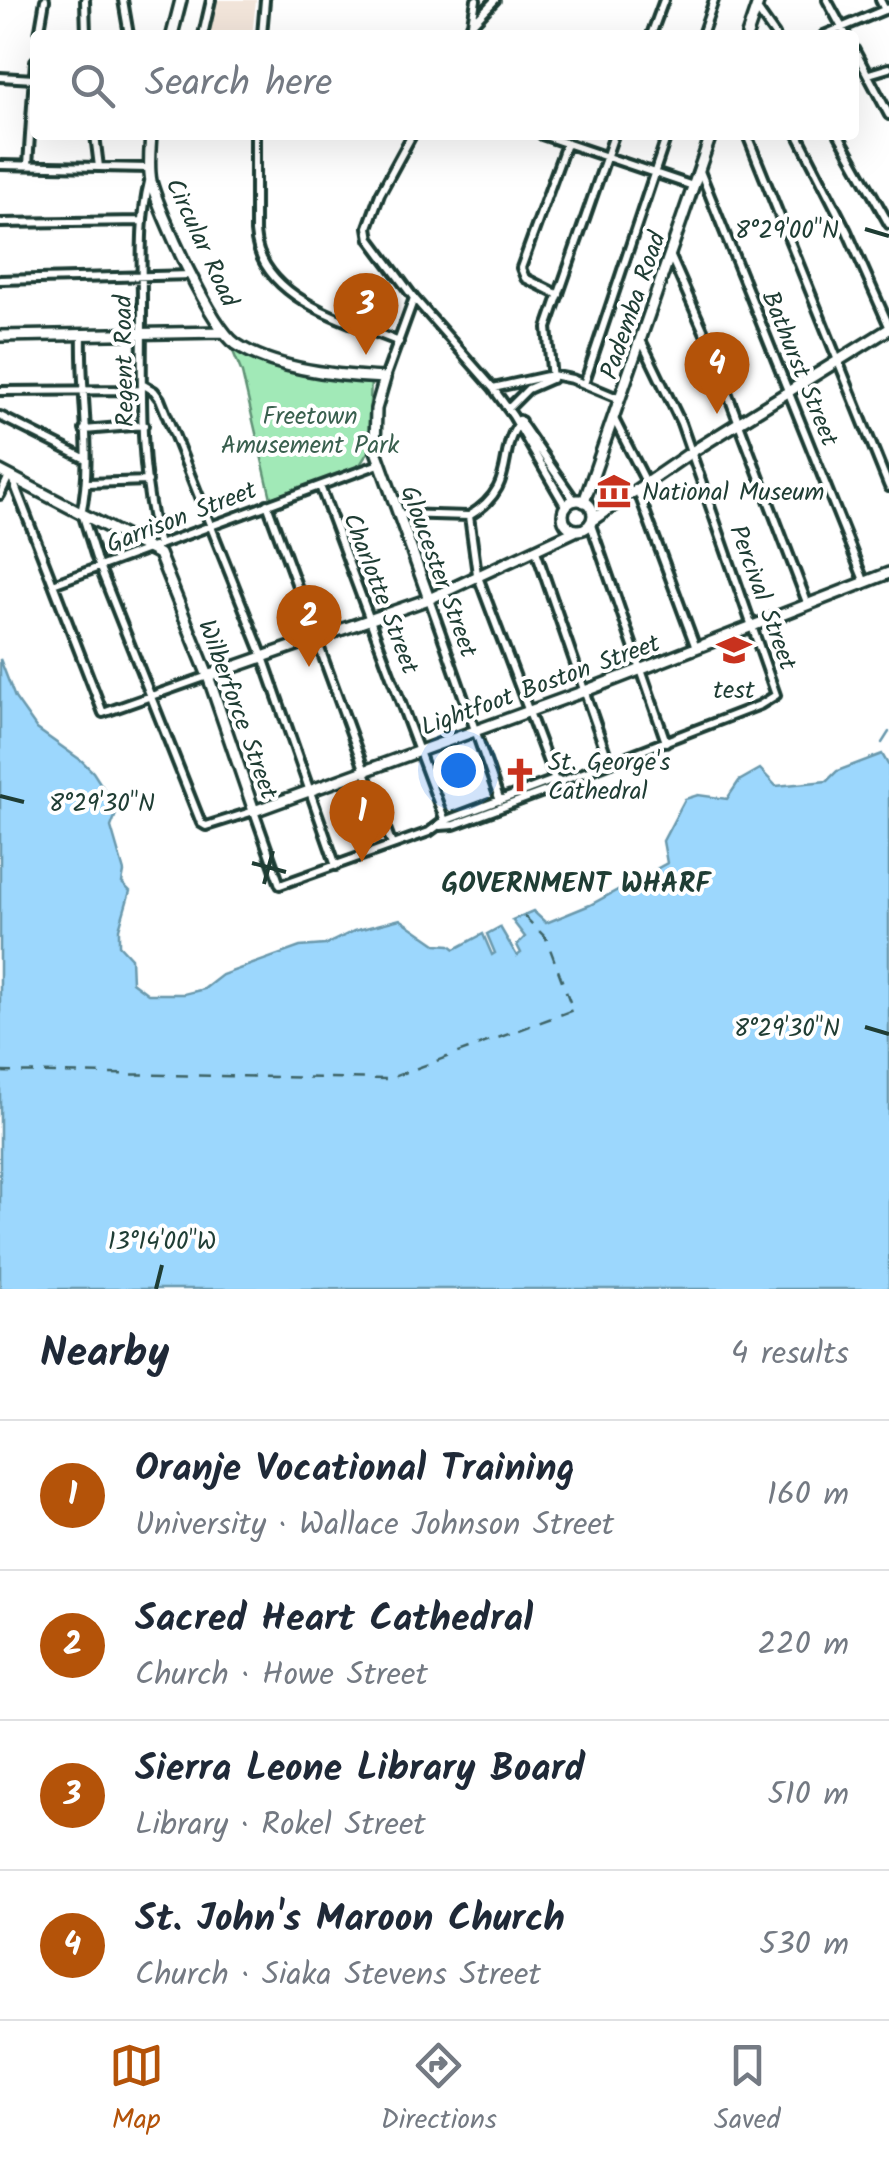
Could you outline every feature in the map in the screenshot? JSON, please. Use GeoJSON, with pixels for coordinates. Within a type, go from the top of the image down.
{"type":"FeatureCollection","features":[{"type":"Feature","properties":{"kind":"main road"},"geometry":{"type":"LineString","coordinates":[[173,30],[181,0]]}},
{"type":"Feature","properties":{"kind":"main road"},"geometry":{"type":"LineString","coordinates":[[749,30],[758,4]]}},
{"type":"Feature","properties":{"kind":"main road","name":"Regent Road"},"geometry":{"type":"LineString","coordinates":[[150,172],[151,140]]}},
{"type":"Feature","properties":{"kind":"main road","name":"Pademba Road"},"geometry":{"type":"LineString","coordinates":[[581,504],[593,496],[589,488],[710,140]]}},
{"type":"Feature","properties":{"kind":"main road","name":"Circular Road"},"geometry":{"type":"LineString","coordinates":[[150,172],[165,220],[224,332]]}},
{"type":"Feature","properties":{"kind":"main road"},"geometry":{"type":"LineString","coordinates":[[208,676],[429,599],[576,531],[690,453],[889,328]]}},
{"type":"Feature","properties":{"kind":"main road"},"geometry":{"type":"LineString","coordinates":[[0,336],[224,332],[239,346],[293,365],[340,376],[385,378]]}},
{"type":"Feature","properties":{"kind":"main road","name":"Gloucester Street"},"geometry":{"type":"LineString","coordinates":[[385,378],[374,431],[379,464],[429,599]]}},
{"type":"Feature","properties":{"kind":"main road"},"geometry":{"type":"LineString","coordinates":[[7,475],[82,515],[156,547]]}},
{"type":"Feature","properties":{"kind":"main road"},"geometry":{"type":"LineString","coordinates":[[581,504],[615,505]]}},
{"type":"Feature","properties":{"kind":"main road"},"geometry":{"type":"LineString","coordinates":[[581,504],[592,520]]}},
{"type":"Feature","properties":{"kind":"main road"},"geometry":{"type":"LineString","coordinates":[[553,539],[581,504]]}},
{"type":"Feature","properties":{"kind":"main road"},"geometry":{"type":"LineString","coordinates":[[565,522],[576,531]]}},
{"type":"Feature","properties":{"kind":"main road","name":"Wilberforce Street"},"geometry":{"type":"LineString","coordinates":[[156,547],[208,676],[254,811]]}},
{"type":"Feature","properties":{"kind":"main road","name":"Lightfoot Boston Street"},"geometry":{"type":"LineString","coordinates":[[254,811],[640,670],[889,573]]}},
{"type":"Feature","properties":{"kind":"street"},"geometry":{"type":"LineString","coordinates":[[39,30],[45,0]]}},
{"type":"Feature","properties":{"kind":"street"},"geometry":{"type":"LineString","coordinates":[[84,0],[86,30]]}},
{"type":"Feature","properties":{"kind":"street"},"geometry":{"type":"LineString","coordinates":[[123,0],[127,30]]}},
{"type":"Feature","properties":{"kind":"street"},"geometry":{"type":"LineString","coordinates":[[203,30],[211,0]]}},
{"type":"Feature","properties":{"kind":"street"},"geometry":{"type":"LineString","coordinates":[[262,30],[264,0]]}},
{"type":"Feature","properties":{"kind":"street"},"geometry":{"type":"LineString","coordinates":[[472,24],[476,0]]}},
{"type":"Feature","properties":{"kind":"street"},"geometry":{"type":"LineString","coordinates":[[469,30],[495,0]]}},
{"type":"Feature","properties":{"kind":"street"},"geometry":{"type":"LineString","coordinates":[[653,30],[664,0]]}},
{"type":"Feature","properties":{"kind":"street"},"geometry":{"type":"LineString","coordinates":[[704,30],[714,0]]}},
{"type":"Feature","properties":{"kind":"street"},"geometry":{"type":"LineString","coordinates":[[827,0],[843,30]]}},
{"type":"Feature","properties":{"kind":"street"},"geometry":{"type":"LineString","coordinates":[[835,30],[887,9],[880,0]]}},
{"type":"Feature","properties":{"kind":"street"},"geometry":{"type":"LineString","coordinates":[[758,4],[772,30]]}},
{"type":"Feature","properties":{"kind":"street"},"geometry":{"type":"LineString","coordinates":[[859,57],[888,111]]}},
{"type":"Feature","properties":{"kind":"street"},"geometry":{"type":"LineString","coordinates":[[869,74],[889,68]]}},
{"type":"Feature","properties":{"kind":"street"},"geometry":{"type":"LineString","coordinates":[[0,77],[30,78]]}},
{"type":"Feature","properties":{"kind":"street"},"geometry":{"type":"LineString","coordinates":[[28,165],[30,136]]}},
{"type":"Feature","properties":{"kind":"street"},"geometry":{"type":"LineString","coordinates":[[95,140],[98,166]]}},
{"type":"Feature","properties":{"kind":"street"},"geometry":{"type":"LineString","coordinates":[[255,140],[254,232],[265,263],[295,296],[399,342]]}},
{"type":"Feature","properties":{"kind":"street"},"geometry":{"type":"LineString","coordinates":[[409,140],[380,194],[368,227],[370,240],[414,298],[493,388],[581,504]]}},
{"type":"Feature","properties":{"kind":"street"},"geometry":{"type":"LineString","coordinates":[[555,140],[694,186]]}},
{"type":"Feature","properties":{"kind":"street"},"geometry":{"type":"LineString","coordinates":[[553,377],[546,333],[612,140]]}},
{"type":"Feature","properties":{"kind":"street"},"geometry":{"type":"LineString","coordinates":[[584,384],[666,140]]}},
{"type":"Feature","properties":{"kind":"street"},"geometry":{"type":"LineString","coordinates":[[749,140],[889,487]]}},
{"type":"Feature","properties":{"kind":"street"},"geometry":{"type":"LineString","coordinates":[[801,140],[848,232],[889,328]]}},
{"type":"Feature","properties":{"kind":"street"},"geometry":{"type":"LineString","coordinates":[[842,140],[889,224]]}},
{"type":"Feature","properties":{"kind":"street"},"geometry":{"type":"LineString","coordinates":[[559,295],[526,278],[520,268],[566,144]]}},
{"type":"Feature","properties":{"kind":"street"},"geometry":{"type":"LineString","coordinates":[[0,165],[98,166],[150,172]]}},
{"type":"Feature","properties":{"kind":"street","name":"Bathurst Street"},"geometry":{"type":"LineString","coordinates":[[699,170],[865,583]]}},
{"type":"Feature","properties":{"kind":"street","name":"Regent Road"},"geometry":{"type":"LineString","coordinates":[[150,172],[142,221],[142,387],[156,547]]}},
{"type":"Feature","properties":{"kind":"street"},"geometry":{"type":"LineString","coordinates":[[0,223],[142,221]]}},
{"type":"Feature","properties":{"kind":"street"},"geometry":{"type":"LineString","coordinates":[[670,256],[739,422],[808,605]]}},
{"type":"Feature","properties":{"kind":"street"},"geometry":{"type":"LineString","coordinates":[[0,280],[194,275]]}},
{"type":"Feature","properties":{"kind":"street"},"geometry":{"type":"LineString","coordinates":[[385,378],[414,298]]}},
{"type":"Feature","properties":{"kind":"street"},"geometry":{"type":"LineString","coordinates":[[82,334],[88,483],[82,515],[152,697]]}},
{"type":"Feature","properties":{"kind":"street","name":"Percival Street"},"geometry":{"type":"LineString","coordinates":[[641,340],[668,392],[776,695],[666,742]]}},
{"type":"Feature","properties":{"kind":"street"},"geometry":{"type":"LineString","coordinates":[[493,388],[553,377],[584,384],[620,399]]}},
{"type":"Feature","properties":{"kind":"street"},"geometry":{"type":"LineString","coordinates":[[510,413],[528,389],[553,377]]}},
{"type":"Feature","properties":{"kind":"street"},"geometry":{"type":"LineString","coordinates":[[0,390],[142,387],[154,391],[160,399],[263,657],[336,867],[666,742],[592,520]]}},
{"type":"Feature","properties":{"kind":"street"},"geometry":{"type":"LineString","coordinates":[[0,416],[87,460]]}},
{"type":"Feature","properties":{"kind":"street"},"geometry":{"type":"LineString","coordinates":[[614,419],[642,486],[696,648]]}},
{"type":"Feature","properties":{"kind":"street"},"geometry":{"type":"LineString","coordinates":[[399,514],[469,516],[498,488],[519,424]]}},
{"type":"Feature","properties":{"kind":"street"},"geometry":{"type":"LineString","coordinates":[[84,430],[144,425]]}},
{"type":"Feature","properties":{"kind":"street","name":"Garrison Street"},"geometry":{"type":"LineString","coordinates":[[53,584],[379,464]]}},
{"type":"Feature","properties":{"kind":"street"},"geometry":{"type":"LineString","coordinates":[[0,495],[7,475]]}},
{"type":"Feature","properties":{"kind":"street"},"geometry":{"type":"LineString","coordinates":[[7,475],[103,713],[208,676]]}},
{"type":"Feature","properties":{"kind":"street"},"geometry":{"type":"LineString","coordinates":[[88,483],[148,482]]}},
{"type":"Feature","properties":{"kind":"street","name":"Charlotte Street"},"geometry":{"type":"LineString","coordinates":[[320,486],[372,619],[444,825]]}},
{"type":"Feature","properties":{"kind":"street"},"geometry":{"type":"LineString","coordinates":[[267,504],[392,845]]}},
{"type":"Feature","properties":{"kind":"street"},"geometry":{"type":"LineString","coordinates":[[469,516],[477,574],[558,782]]}},
{"type":"Feature","properties":{"kind":"street"},"geometry":{"type":"LineString","coordinates":[[536,551],[609,762]]}},
{"type":"Feature","properties":{"kind":"street","name":"Gloucester Street"},"geometry":{"type":"LineString","coordinates":[[429,599],[501,803]]}},
{"type":"Feature","properties":{"kind":"street","name":"Lightfoot Boston Street"},"geometry":{"type":"LineString","coordinates":[[152,697],[203,826],[254,811]]}},
{"type":"Feature","properties":{"kind":"street","name":"Wilberforce Street"},"geometry":{"type":"LineString","coordinates":[[254,811],[280,885],[336,867]]}},
{"type":"Feature","properties":{"kind":"shaded area"},"geometry":{"type":"Polygon","coordinates":[[[211,0],[256,0],[253,30],[204,30],[211,0]]]}},
{"type":"Feature","properties":{"kind":"green space","name":"Freetown Amusement Park"},"geometry":{"type":"Polygon","coordinates":[[[232,349],[310,375],[371,379],[368,452],[358,468],[271,498],[242,373],[232,349]]]}},
{"type":"Feature","properties":{"kind":"water"},"geometry":{"type":"Polygon","coordinates":[[[0,659],[15,698],[37,729],[82,761],[111,800],[116,814],[111,827],[124,872],[122,883],[130,891],[119,929],[119,945],[131,958],[132,982],[148,994],[184,994],[204,989],[222,975],[300,947],[325,945],[354,931],[400,919],[436,944],[455,949],[483,934],[492,955],[495,953],[487,934],[500,927],[517,956],[521,953],[517,945],[525,937],[512,920],[533,911],[546,923],[590,905],[667,863],[663,841],[685,799],[698,795],[727,799],[739,781],[760,769],[776,786],[827,781],[837,771],[882,754],[889,766],[889,1289],[0,1289],[0,659]]]}},
{"type":"Feature","properties":{"kind":"waterway"},"geometry":{"type":"LineString","coordinates":[[882,743],[889,732]]}},
{"type":"Feature","properties":{"kind":"ferry route"},"geometry":{"type":"LineString","coordinates":[[0,1072],[388,1079],[573,1010],[546,938],[524,916]]}},
{"type":"Feature","properties":{"kind":"place","name":"Sierra Leone Library Board"},"geometry":{"type":"Point","coordinates":[366,355]}},
{"type":"Feature","properties":{"kind":"place","name":"St. John's Maroon Church"},"geometry":{"type":"Point","coordinates":[717,414]}},
{"type":"Feature","properties":{"kind":"place","name":"National Museum"},"geometry":{"type":"Point","coordinates":[614,491]}},
{"type":"Feature","properties":{"kind":"place","name":"test"},"geometry":{"type":"Point","coordinates":[734,650]}},
{"type":"Feature","properties":{"kind":"place","name":"Sacred Heart Cathedral"},"geometry":{"type":"Point","coordinates":[309,667]}},
{"type":"Feature","properties":{"kind":"place","name":"St. George's Cathedral"},"geometry":{"type":"Point","coordinates":[520,775]}},
{"type":"Feature","properties":{"kind":"place","name":"Oranje Vocational Training"},"geometry":{"type":"Point","coordinates":[362,862]}},
{"type":"Feature","properties":{"kind":"district","name":"GOVERNMENT WHARF"},"geometry":{"type":"Point","coordinates":[576,882]}}]}
